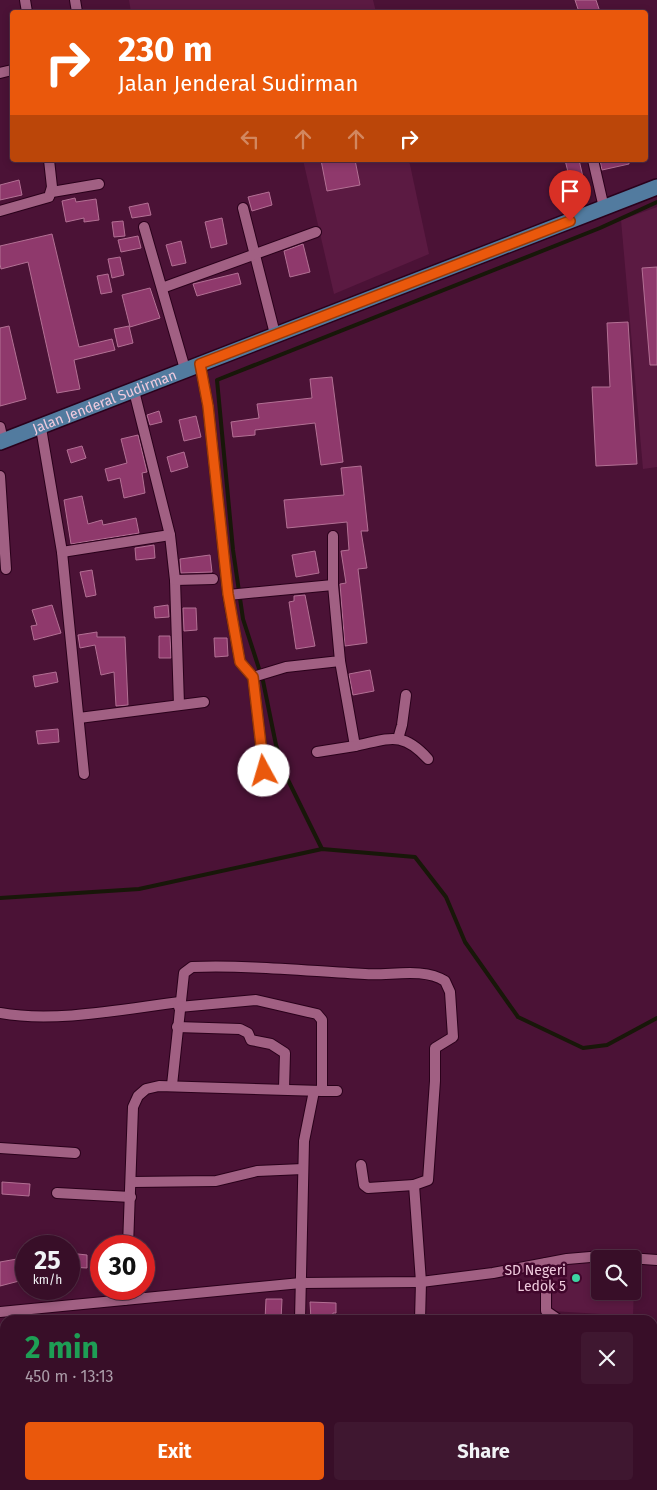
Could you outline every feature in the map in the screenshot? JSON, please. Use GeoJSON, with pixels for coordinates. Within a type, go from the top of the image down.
{"type":"FeatureCollection","features":[{"type":"Feature","properties":{"kind":"main road","name":"Jalan Jenderal Sudirman"},"geometry":{"type":"LineString","coordinates":[[1,437],[41,428],[185,369],[657,187]]}},
{"type":"Feature","properties":{"kind":"street"},"geometry":{"type":"LineString","coordinates":[[0,211],[49,197],[52,192],[49,162]]}},
{"type":"Feature","properties":{"kind":"street"},"geometry":{"type":"LineString","coordinates":[[593,162],[604,208]]}},
{"type":"Feature","properties":{"kind":"street"},"geometry":{"type":"LineString","coordinates":[[52,192],[98,184]]}},
{"type":"Feature","properties":{"kind":"street"},"geometry":{"type":"LineString","coordinates":[[243,208],[275,334]]}},
{"type":"Feature","properties":{"kind":"street"},"geometry":{"type":"LineString","coordinates":[[144,227],[185,369]]}},
{"type":"Feature","properties":{"kind":"street"},"geometry":{"type":"LineString","coordinates":[[162,288],[316,232]]}},
{"type":"Feature","properties":{"kind":"street"},"geometry":{"type":"LineString","coordinates":[[200,364],[208,406],[240,662],[256,676],[264,771]]}},
{"type":"Feature","properties":{"kind":"street"},"geometry":{"type":"LineString","coordinates":[[134,391],[170,535],[175,580],[179,705]]}},
{"type":"Feature","properties":{"kind":"street"},"geometry":{"type":"LineString","coordinates":[[41,428],[62,552],[84,774]]}},
{"type":"Feature","properties":{"kind":"street"},"geometry":{"type":"LineString","coordinates":[[0,476],[6,569]]}},
{"type":"Feature","properties":{"kind":"street"},"geometry":{"type":"LineString","coordinates":[[62,552],[170,535]]}},
{"type":"Feature","properties":{"kind":"street"},"geometry":{"type":"LineString","coordinates":[[333,536],[334,585],[340,661],[355,746]]}},
{"type":"Feature","properties":{"kind":"street"},"geometry":{"type":"LineString","coordinates":[[175,580],[213,579]]}},
{"type":"Feature","properties":{"kind":"street"},"geometry":{"type":"LineString","coordinates":[[232,594],[334,585]]}},
{"type":"Feature","properties":{"kind":"street"},"geometry":{"type":"LineString","coordinates":[[256,676],[272,670],[340,661]]}},
{"type":"Feature","properties":{"kind":"street"},"geometry":{"type":"LineString","coordinates":[[398,738],[402,725],[406,695]]}},
{"type":"Feature","properties":{"kind":"street"},"geometry":{"type":"LineString","coordinates":[[79,718],[204,702]]}},
{"type":"Feature","properties":{"kind":"street"},"geometry":{"type":"LineString","coordinates":[[317,752],[398,738],[417,746],[428,758]]}},
{"type":"Feature","properties":{"kind":"street"},"geometry":{"type":"LineString","coordinates":[[172,1085],[184,973],[192,967],[301,968],[366,974],[427,974],[445,981],[450,992],[452,1038],[435,1048],[435,1081],[428,1180],[414,1185],[368,1188],[364,1185],[361,1165]]}},
{"type":"Feature","properties":{"kind":"street"},"geometry":{"type":"LineString","coordinates":[[0,1013],[22,1017],[123,1011],[180,1004],[256,1000],[317,1014],[322,1020],[318,1091],[304,1141],[300,1315]]}},
{"type":"Feature","properties":{"kind":"street"},"geometry":{"type":"LineString","coordinates":[[177,1027],[240,1029],[248,1033],[251,1040],[271,1044],[286,1054],[284,1089]]}},
{"type":"Feature","properties":{"kind":"street"},"geometry":{"type":"LineString","coordinates":[[129,1235],[132,1182],[133,1107],[138,1096],[146,1090],[172,1085],[337,1091]]}},
{"type":"Feature","properties":{"kind":"street"},"geometry":{"type":"LineString","coordinates":[[0,1148],[75,1153]]}},
{"type":"Feature","properties":{"kind":"street"},"geometry":{"type":"LineString","coordinates":[[132,1182],[216,1180],[258,1171],[303,1169]]}},
{"type":"Feature","properties":{"kind":"street"},"geometry":{"type":"LineString","coordinates":[[414,1185],[421,1282],[420,1315]]}},
{"type":"Feature","properties":{"kind":"street"},"geometry":{"type":"LineString","coordinates":[[57,1193],[131,1197]]}},
{"type":"Feature","properties":{"kind":"street"},"geometry":{"type":"LineString","coordinates":[[155,1297],[301,1283],[421,1282],[492,1273],[546,1262],[602,1256],[657,1260]]}},
{"type":"Feature","properties":{"kind":"street"},"geometry":{"type":"LineString","coordinates":[[546,1262],[546,1311],[552,1315]]}},
{"type":"Feature","properties":{"kind":"street"},"geometry":{"type":"LineString","coordinates":[[0,1312],[125,1300]]}},
{"type":"Feature","properties":{"kind":"shaded area"},"geometry":{"type":"Polygon","coordinates":[[[129,0],[373,0],[376,10],[131,10],[129,0]]]}},
{"type":"Feature","properties":{"kind":"shaded area"},"geometry":{"type":"Polygon","coordinates":[[[303,162],[409,162],[429,254],[334,294],[303,162]]]}},
{"type":"Feature","properties":{"kind":"shaded area"},"geometry":{"type":"Polygon","coordinates":[[[657,207],[657,467],[643,469],[621,220],[657,207]]]}},
{"type":"Feature","properties":{"kind":"shaded area","name":"SD Negeri Ledok 5"},"geometry":{"type":"Polygon","coordinates":[[[591,1262],[591,1300],[634,1300],[633,1315],[552,1311],[553,1264],[591,1262]]]}},
{"type":"Feature","properties":{"kind":"building"},"geometry":{"type":"Polygon","coordinates":[[[575,0],[596,0],[599,10],[578,10],[575,0]]]}},
{"type":"Feature","properties":{"kind":"building"},"geometry":{"type":"Polygon","coordinates":[[[321,162],[355,162],[360,185],[327,191],[321,162]]]}},
{"type":"Feature","properties":{"kind":"building"},"geometry":{"type":"Polygon","coordinates":[[[566,162],[579,162],[583,177],[570,180],[566,162]]]}},
{"type":"Feature","properties":{"kind":"building"},"geometry":{"type":"Polygon","coordinates":[[[600,162],[629,162],[629,164],[602,170],[600,162]]]}},
{"type":"Feature","properties":{"kind":"building"},"geometry":{"type":"Polygon","coordinates":[[[19,180],[22,195],[0,200],[0,185],[19,180]]]}},
{"type":"Feature","properties":{"kind":"building"},"geometry":{"type":"Polygon","coordinates":[[[269,192],[272,205],[252,211],[248,197],[269,192]]]}},
{"type":"Feature","properties":{"kind":"building"},"geometry":{"type":"Polygon","coordinates":[[[75,198],[76,202],[96,199],[99,220],[84,222],[84,218],[66,222],[62,201],[75,198]]]}},
{"type":"Feature","properties":{"kind":"building"},"geometry":{"type":"Polygon","coordinates":[[[148,203],[151,215],[132,218],[129,207],[148,203]]]}},
{"type":"Feature","properties":{"kind":"building"},"geometry":{"type":"Polygon","coordinates":[[[222,218],[227,244],[211,248],[205,222],[222,218]]]}},
{"type":"Feature","properties":{"kind":"building"},"geometry":{"type":"Polygon","coordinates":[[[123,221],[125,236],[114,237],[112,222],[123,221]]]}},
{"type":"Feature","properties":{"kind":"building"},"geometry":{"type":"Polygon","coordinates":[[[52,234],[79,347],[112,339],[115,350],[74,360],[80,389],[57,393],[28,262],[1,269],[0,264],[0,246],[52,234]]]}},
{"type":"Feature","properties":{"kind":"building"},"geometry":{"type":"Polygon","coordinates":[[[138,236],[141,248],[121,252],[118,240],[138,236]]]}},
{"type":"Feature","properties":{"kind":"building"},"geometry":{"type":"Polygon","coordinates":[[[181,241],[186,263],[172,266],[166,245],[181,241]]]}},
{"type":"Feature","properties":{"kind":"building"},"geometry":{"type":"Polygon","coordinates":[[[303,244],[310,272],[290,277],[284,251],[303,244]]]}},
{"type":"Feature","properties":{"kind":"building"},"geometry":{"type":"Polygon","coordinates":[[[120,257],[124,275],[112,278],[108,259],[120,257]]]}},
{"type":"Feature","properties":{"kind":"building"},"geometry":{"type":"Polygon","coordinates":[[[657,267],[657,365],[650,365],[642,268],[657,267]]]}},
{"type":"Feature","properties":{"kind":"building"},"geometry":{"type":"Polygon","coordinates":[[[238,273],[241,284],[197,296],[193,284],[238,273]]]}},
{"type":"Feature","properties":{"kind":"building"},"geometry":{"type":"Polygon","coordinates":[[[108,274],[112,292],[101,294],[97,276],[108,274]]]}},
{"type":"Feature","properties":{"kind":"building"},"geometry":{"type":"Polygon","coordinates":[[[150,288],[160,318],[130,327],[122,295],[150,288]]]}},
{"type":"Feature","properties":{"kind":"building"},"geometry":{"type":"Polygon","coordinates":[[[628,322],[637,464],[596,466],[592,387],[610,387],[607,323],[628,322]]]}},
{"type":"Feature","properties":{"kind":"building"},"geometry":{"type":"Polygon","coordinates":[[[9,326],[26,399],[0,406],[0,328],[9,326]]]}},
{"type":"Feature","properties":{"kind":"building"},"geometry":{"type":"Polygon","coordinates":[[[129,326],[133,343],[118,347],[114,329],[129,326]]]}},
{"type":"Feature","properties":{"kind":"building"},"geometry":{"type":"Polygon","coordinates":[[[332,377],[343,462],[321,465],[315,423],[255,430],[255,435],[233,437],[231,422],[259,418],[257,404],[312,398],[310,379],[332,377]]]}},
{"type":"Feature","properties":{"kind":"building"},"geometry":{"type":"Polygon","coordinates":[[[159,411],[162,422],[150,425],[147,415],[159,411]]]}},
{"type":"Feature","properties":{"kind":"building"},"geometry":{"type":"Polygon","coordinates":[[[196,416],[201,437],[184,441],[179,420],[196,416]]]}},
{"type":"Feature","properties":{"kind":"building"},"geometry":{"type":"Polygon","coordinates":[[[138,435],[147,472],[142,473],[145,493],[124,498],[120,478],[108,481],[105,469],[127,463],[121,439],[138,435]]]}},
{"type":"Feature","properties":{"kind":"building"},"geometry":{"type":"Polygon","coordinates":[[[82,446],[86,458],[71,463],[67,450],[82,446]]]}},
{"type":"Feature","properties":{"kind":"building"},"geometry":{"type":"Polygon","coordinates":[[[184,452],[188,467],[171,472],[167,457],[184,452]]]}},
{"type":"Feature","properties":{"kind":"building"},"geometry":{"type":"Polygon","coordinates":[[[361,466],[368,531],[361,531],[367,568],[358,569],[367,643],[345,646],[340,584],[346,583],[341,551],[349,550],[347,522],[287,528],[284,500],[344,495],[341,468],[361,466]]]}},
{"type":"Feature","properties":{"kind":"building"},"geometry":{"type":"Polygon","coordinates":[[[82,496],[88,524],[102,520],[103,525],[136,518],[139,533],[71,544],[64,500],[82,496]]]}},
{"type":"Feature","properties":{"kind":"building"},"geometry":{"type":"Polygon","coordinates":[[[154,545],[155,558],[136,560],[135,548],[154,545]]]}},
{"type":"Feature","properties":{"kind":"building"},"geometry":{"type":"Polygon","coordinates":[[[315,551],[319,573],[296,577],[292,555],[315,551]]]}},
{"type":"Feature","properties":{"kind":"building"},"geometry":{"type":"Polygon","coordinates":[[[210,555],[212,572],[181,573],[180,559],[210,555]]]}},
{"type":"Feature","properties":{"kind":"building"},"geometry":{"type":"Polygon","coordinates":[[[92,570],[96,595],[86,597],[80,572],[92,570]]]}},
{"type":"Feature","properties":{"kind":"building"},"geometry":{"type":"Polygon","coordinates":[[[305,595],[315,646],[296,649],[289,602],[294,601],[294,596],[305,595]]]}},
{"type":"Feature","properties":{"kind":"building"},"geometry":{"type":"Polygon","coordinates":[[[52,605],[61,633],[34,640],[31,626],[37,625],[32,610],[52,605]]]}},
{"type":"Feature","properties":{"kind":"building"},"geometry":{"type":"Polygon","coordinates":[[[168,605],[169,617],[155,618],[154,607],[168,605]]]}},
{"type":"Feature","properties":{"kind":"building"},"geometry":{"type":"Polygon","coordinates":[[[183,608],[196,608],[197,630],[184,631],[183,608]]]}},
{"type":"Feature","properties":{"kind":"building"},"geometry":{"type":"Polygon","coordinates":[[[97,632],[97,637],[125,637],[128,705],[116,706],[114,672],[101,675],[95,645],[80,648],[78,635],[97,632]]]}},
{"type":"Feature","properties":{"kind":"building"},"geometry":{"type":"Polygon","coordinates":[[[159,636],[170,636],[171,658],[159,658],[159,636]]]}},
{"type":"Feature","properties":{"kind":"building"},"geometry":{"type":"Polygon","coordinates":[[[214,638],[227,638],[228,656],[215,657],[214,638]]]}},
{"type":"Feature","properties":{"kind":"building"},"geometry":{"type":"Polygon","coordinates":[[[370,670],[374,691],[353,695],[349,674],[370,670]]]}},
{"type":"Feature","properties":{"kind":"building"},"geometry":{"type":"Polygon","coordinates":[[[56,672],[58,682],[35,687],[33,676],[56,672]]]}},
{"type":"Feature","properties":{"kind":"building"},"geometry":{"type":"Polygon","coordinates":[[[58,729],[59,742],[38,744],[36,731],[58,729]]]}},
{"type":"Feature","properties":{"kind":"building"},"geometry":{"type":"Polygon","coordinates":[[[2,1182],[30,1184],[29,1196],[2,1194],[2,1182]]]}},
{"type":"Feature","properties":{"kind":"building"},"geometry":{"type":"Polygon","coordinates":[[[80,1254],[87,1255],[87,1268],[80,1268],[80,1254]]]}},
{"type":"Feature","properties":{"kind":"building"},"geometry":{"type":"Polygon","coordinates":[[[15,1259],[15,1282],[0,1286],[0,1262],[15,1259]]]}},
{"type":"Feature","properties":{"kind":"building"},"geometry":{"type":"Polygon","coordinates":[[[266,1299],[282,1299],[281,1315],[265,1315],[266,1299]]]}},
{"type":"Feature","properties":{"kind":"building"},"geometry":{"type":"Polygon","coordinates":[[[310,1302],[336,1303],[336,1313],[333,1313],[333,1315],[311,1315],[310,1302]]]}},
{"type":"Feature","properties":{"kind":"waterway"},"geometry":{"type":"LineString","coordinates":[[322,849],[287,778],[276,745],[263,681],[243,619],[233,550],[217,380],[600,228],[657,202]]}},
{"type":"Feature","properties":{"kind":"waterway"},"geometry":{"type":"LineString","coordinates":[[0,898],[139,889],[322,849],[415,857],[446,897],[465,942],[518,1017],[583,1048],[607,1045],[657,1018]]}},
{"type":"Feature","properties":{"kind":"place","name":"SD Negeri Ledok 5"},"geometry":{"type":"Point","coordinates":[576,1278]}},
{"type":"Feature","properties":{"kind":"route"},"geometry":{"type":"LineString","coordinates":[[264,771],[253,677],[240,662],[228,594],[208,406],[200,364],[570,221]]}}]}
